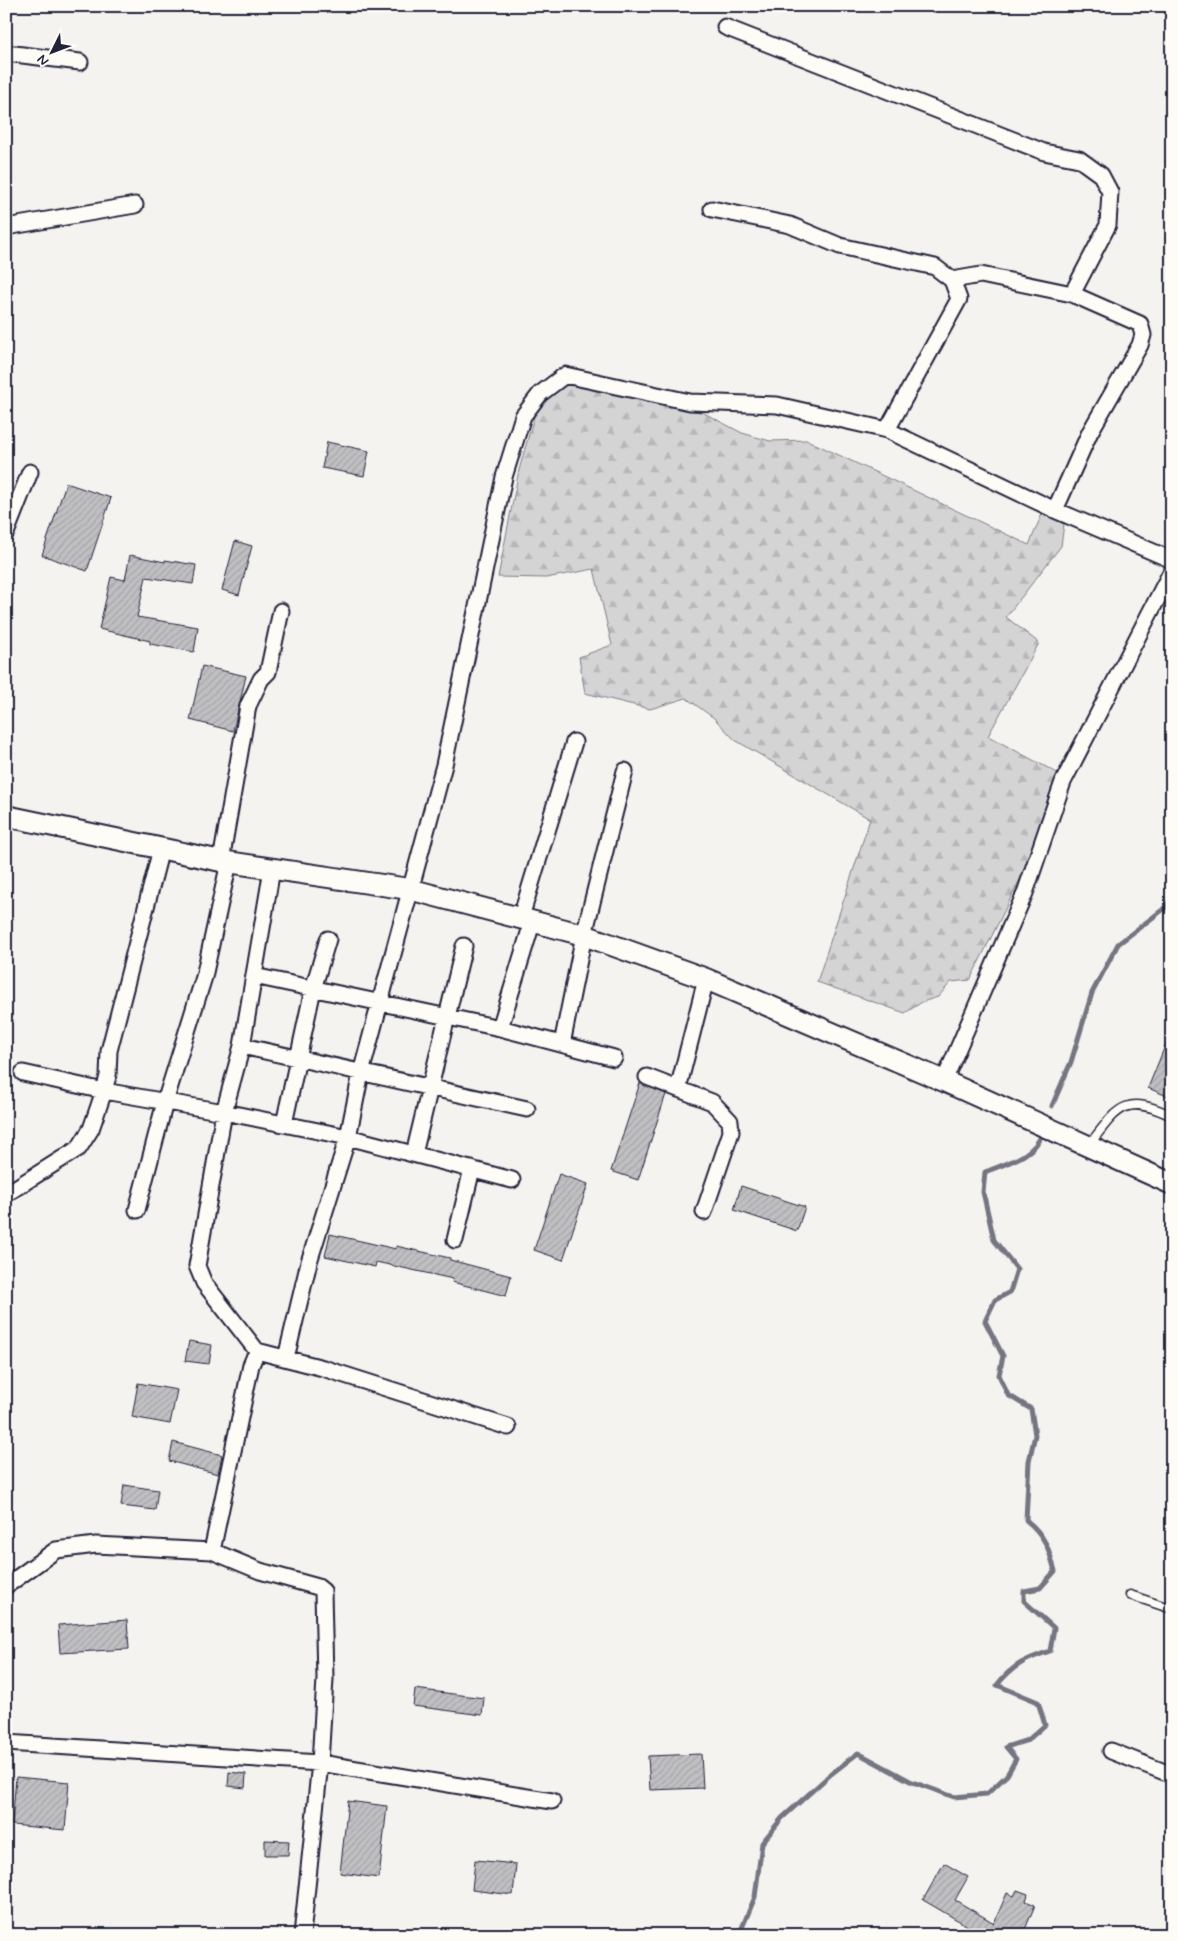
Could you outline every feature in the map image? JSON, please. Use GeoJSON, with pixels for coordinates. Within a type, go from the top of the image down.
{"type":"FeatureCollection","features":[{"type":"Feature","properties":{"kind":"street"},"geometry":{"type":"LineString","coordinates":[[725,26],[1044,152],[1079,159],[1101,175],[1110,192],[1108,225],[1072,294]]}},
{"type":"Feature","properties":{"kind":"street"},"geometry":{"type":"LineString","coordinates":[[6,53],[80,62]]}},
{"type":"Feature","properties":{"kind":"street"},"geometry":{"type":"LineString","coordinates":[[6,227],[135,205]]}},
{"type":"Feature","properties":{"kind":"street"},"geometry":{"type":"LineString","coordinates":[[712,209],[790,225],[840,246],[934,266],[952,280],[959,299],[887,430]]}},
{"type":"Feature","properties":{"kind":"street"},"geometry":{"type":"LineString","coordinates":[[952,280],[981,275],[1072,294],[1140,324],[1143,335],[1140,344],[1090,432],[1055,510]]}},
{"type":"Feature","properties":{"kind":"street"},"geometry":{"type":"LineString","coordinates":[[286,1358],[310,1262],[348,1137],[361,1072],[444,765],[504,477],[523,416],[540,394],[565,375],[690,402],[778,405],[887,430],[1055,510],[1172,560]]}},
{"type":"Feature","properties":{"kind":"street"},"geometry":{"type":"LineString","coordinates":[[6,533],[30,472]]}},
{"type":"Feature","properties":{"kind":"street"},"geometry":{"type":"LineString","coordinates":[[944,1081],[1026,893],[1063,782],[1172,570]]}},
{"type":"Feature","properties":{"kind":"street"},"geometry":{"type":"LineString","coordinates":[[137,1210],[166,1102],[204,976],[225,861],[248,706],[261,678],[268,672],[281,611]]}},
{"type":"Feature","properties":{"kind":"street"},"geometry":{"type":"LineString","coordinates":[[500,1028],[574,742]]}},
{"type":"Feature","properties":{"kind":"street"},"geometry":{"type":"LineString","coordinates":[[562,1044],[584,935],[625,771]]}},
{"type":"Feature","properties":{"kind":"street"},"geometry":{"type":"LineString","coordinates":[[6,816],[225,861],[409,889],[584,935],[706,979],[944,1081],[1172,1184]]}},
{"type":"Feature","properties":{"kind":"street"},"geometry":{"type":"LineString","coordinates":[[6,1194],[79,1148],[91,1129],[108,1076],[109,1051],[161,849]]}},
{"type":"Feature","properties":{"kind":"street"},"geometry":{"type":"LineString","coordinates":[[272,869],[242,1046],[224,1112],[197,1266],[204,1283],[257,1351],[323,1368],[508,1427]]}},
{"type":"Feature","properties":{"kind":"street"},"geometry":{"type":"LineString","coordinates":[[284,1124],[300,1058],[313,989],[328,939]]}},
{"type":"Feature","properties":{"kind":"street"},"geometry":{"type":"LineString","coordinates":[[414,1154],[464,946]]}},
{"type":"Feature","properties":{"kind":"street"},"geometry":{"type":"LineString","coordinates":[[254,976],[447,1019],[500,1028],[614,1058]]}},
{"type":"Feature","properties":{"kind":"street"},"geometry":{"type":"LineString","coordinates":[[678,1089],[706,979]]}},
{"type":"Feature","properties":{"kind":"street"},"geometry":{"type":"LineString","coordinates":[[242,1046],[527,1109]]}},
{"type":"Feature","properties":{"kind":"street"},"geometry":{"type":"LineString","coordinates":[[23,1073],[104,1091],[224,1112],[348,1137],[512,1180]]}},
{"type":"Feature","properties":{"kind":"street"},"geometry":{"type":"LineString","coordinates":[[647,1077],[712,1102],[730,1121],[731,1132],[704,1212]]}},
{"type":"Feature","properties":{"kind":"street"},"geometry":{"type":"LineString","coordinates":[[455,1240],[472,1169]]}},
{"type":"Feature","properties":{"kind":"street"},"geometry":{"type":"LineString","coordinates":[[212,1551],[251,1365],[257,1351]]}},
{"type":"Feature","properties":{"kind":"street"},"geometry":{"type":"LineString","coordinates":[[6,1586],[56,1550],[96,1545],[212,1551],[260,1570],[318,1586],[323,1591],[325,1680],[320,1763],[302,1935]]}},
{"type":"Feature","properties":{"kind":"street"},"geometry":{"type":"LineString","coordinates":[[6,1743],[320,1763],[552,1801]]}},
{"type":"Feature","properties":{"kind":"street"},"geometry":{"type":"LineString","coordinates":[[1111,1751],[1172,1775]]}},
{"type":"Feature","properties":{"kind":"lane"},"geometry":{"type":"LineString","coordinates":[[1088,1147],[1115,1112],[1133,1103],[1151,1106],[1172,1116]]}},
{"type":"Feature","properties":{"kind":"lane"},"geometry":{"type":"LineString","coordinates":[[1130,1595],[1172,1609]]}},
{"type":"Feature","properties":{"kind":"green space"},"geometry":{"type":"Polygon","coordinates":[[[562,381],[580,382],[704,413],[742,433],[770,441],[807,440],[1029,545],[1042,514],[1064,524],[1061,546],[1006,617],[1039,643],[988,736],[1061,775],[1037,845],[970,980],[951,982],[938,997],[922,1002],[905,1013],[817,982],[870,819],[735,740],[714,718],[686,698],[650,709],[585,693],[579,657],[612,645],[594,569],[546,578],[498,577],[519,470],[536,410],[545,394],[562,381]]]}},
{"type":"Feature","properties":{"kind":"building"},"geometry":{"type":"Polygon","coordinates":[[[327,442],[369,451],[364,476],[322,468],[327,442]]]}},
{"type":"Feature","properties":{"kind":"building"},"geometry":{"type":"Polygon","coordinates":[[[66,483],[111,498],[87,571],[42,555],[66,483]]]}},
{"type":"Feature","properties":{"kind":"building"},"geometry":{"type":"Polygon","coordinates":[[[235,541],[252,546],[239,595],[222,590],[235,541]]]}},
{"type":"Feature","properties":{"kind":"building"},"geometry":{"type":"Polygon","coordinates":[[[130,555],[165,562],[165,560],[196,565],[193,584],[146,577],[137,617],[198,627],[194,652],[150,644],[150,641],[99,629],[111,577],[125,580],[130,555]]]}},
{"type":"Feature","properties":{"kind":"building"},"geometry":{"type":"Polygon","coordinates":[[[202,666],[246,676],[233,731],[190,720],[202,666]]]}},
{"type":"Feature","properties":{"kind":"building"},"geometry":{"type":"Polygon","coordinates":[[[1172,1031],[1172,1098],[1148,1088],[1172,1031]]]}},
{"type":"Feature","properties":{"kind":"building"},"geometry":{"type":"Polygon","coordinates":[[[640,1083],[666,1094],[638,1180],[611,1171],[640,1083]]]}},
{"type":"Feature","properties":{"kind":"building"},"geometry":{"type":"Polygon","coordinates":[[[559,1174],[588,1184],[563,1260],[534,1250],[559,1174]]]}},
{"type":"Feature","properties":{"kind":"building"},"geometry":{"type":"Polygon","coordinates":[[[741,1186],[805,1207],[797,1231],[734,1210],[741,1186]]]}},
{"type":"Feature","properties":{"kind":"building"},"geometry":{"type":"Polygon","coordinates":[[[330,1234],[396,1249],[396,1246],[450,1258],[450,1260],[511,1276],[506,1296],[452,1282],[453,1279],[376,1262],[375,1267],[325,1256],[330,1234]]]}},
{"type":"Feature","properties":{"kind":"building"},"geometry":{"type":"Polygon","coordinates":[[[189,1341],[212,1345],[209,1364],[185,1361],[189,1341]]]}},
{"type":"Feature","properties":{"kind":"building"},"geometry":{"type":"Polygon","coordinates":[[[138,1383],[177,1390],[170,1424],[132,1417],[138,1383]]]}},
{"type":"Feature","properties":{"kind":"building"},"geometry":{"type":"Polygon","coordinates":[[[173,1442],[222,1455],[218,1474],[169,1461],[173,1442]]]}},
{"type":"Feature","properties":{"kind":"building"},"geometry":{"type":"Polygon","coordinates":[[[124,1485],[158,1490],[155,1510],[121,1506],[124,1485]]]}},
{"type":"Feature","properties":{"kind":"building"},"geometry":{"type":"Polygon","coordinates":[[[127,1620],[129,1649],[60,1653],[58,1625],[127,1620]]]}},
{"type":"Feature","properties":{"kind":"building"},"geometry":{"type":"Polygon","coordinates":[[[415,1689],[484,1698],[482,1715],[413,1706],[415,1689]]]}},
{"type":"Feature","properties":{"kind":"building"},"geometry":{"type":"Polygon","coordinates":[[[701,1754],[703,1788],[650,1790],[648,1756],[701,1754]]]}},
{"type":"Feature","properties":{"kind":"building"},"geometry":{"type":"Polygon","coordinates":[[[229,1772],[246,1774],[245,1788],[228,1786],[229,1772]]]}},
{"type":"Feature","properties":{"kind":"building"},"geometry":{"type":"Polygon","coordinates":[[[16,1777],[69,1782],[65,1830],[12,1825],[16,1777]]]}},
{"type":"Feature","properties":{"kind":"building"},"geometry":{"type":"Polygon","coordinates":[[[348,1801],[387,1806],[379,1878],[340,1873],[348,1801]]]}},
{"type":"Feature","properties":{"kind":"building"},"geometry":{"type":"Polygon","coordinates":[[[265,1840],[289,1841],[288,1855],[265,1855],[265,1840]]]}},
{"type":"Feature","properties":{"kind":"building"},"geometry":{"type":"Polygon","coordinates":[[[475,1860],[516,1864],[513,1895],[472,1890],[475,1860]]]}},
{"type":"Feature","properties":{"kind":"building"},"geometry":{"type":"Polygon","coordinates":[[[944,1863],[968,1877],[955,1900],[994,1923],[1007,1893],[1014,1896],[1017,1890],[1028,1894],[1026,1901],[1035,1905],[1026,1927],[1019,1935],[983,1935],[923,1900],[944,1863]]]}},
{"type":"Feature","properties":{"kind":"waterway"},"geometry":{"type":"LineString","coordinates":[[1052,1106],[1071,1062],[1092,993],[1118,944],[1165,908],[1172,897]]}},
{"type":"Feature","properties":{"kind":"waterway"},"geometry":{"type":"LineString","coordinates":[[739,1935],[755,1897],[762,1843],[782,1818],[831,1774],[858,1753],[910,1781],[954,1797],[987,1794],[1007,1775],[1016,1759],[1006,1747],[1028,1740],[1045,1725],[1038,1702],[997,1685],[1009,1672],[1020,1664],[1050,1651],[1054,1628],[1024,1601],[1024,1591],[1040,1588],[1055,1571],[1051,1556],[1042,1537],[1026,1520],[1029,1461],[1035,1435],[1031,1409],[1008,1395],[999,1375],[1003,1356],[985,1321],[995,1300],[1010,1292],[1017,1269],[994,1240],[983,1192],[985,1172],[1026,1153],[1039,1141],[1042,1133]]}}]}
